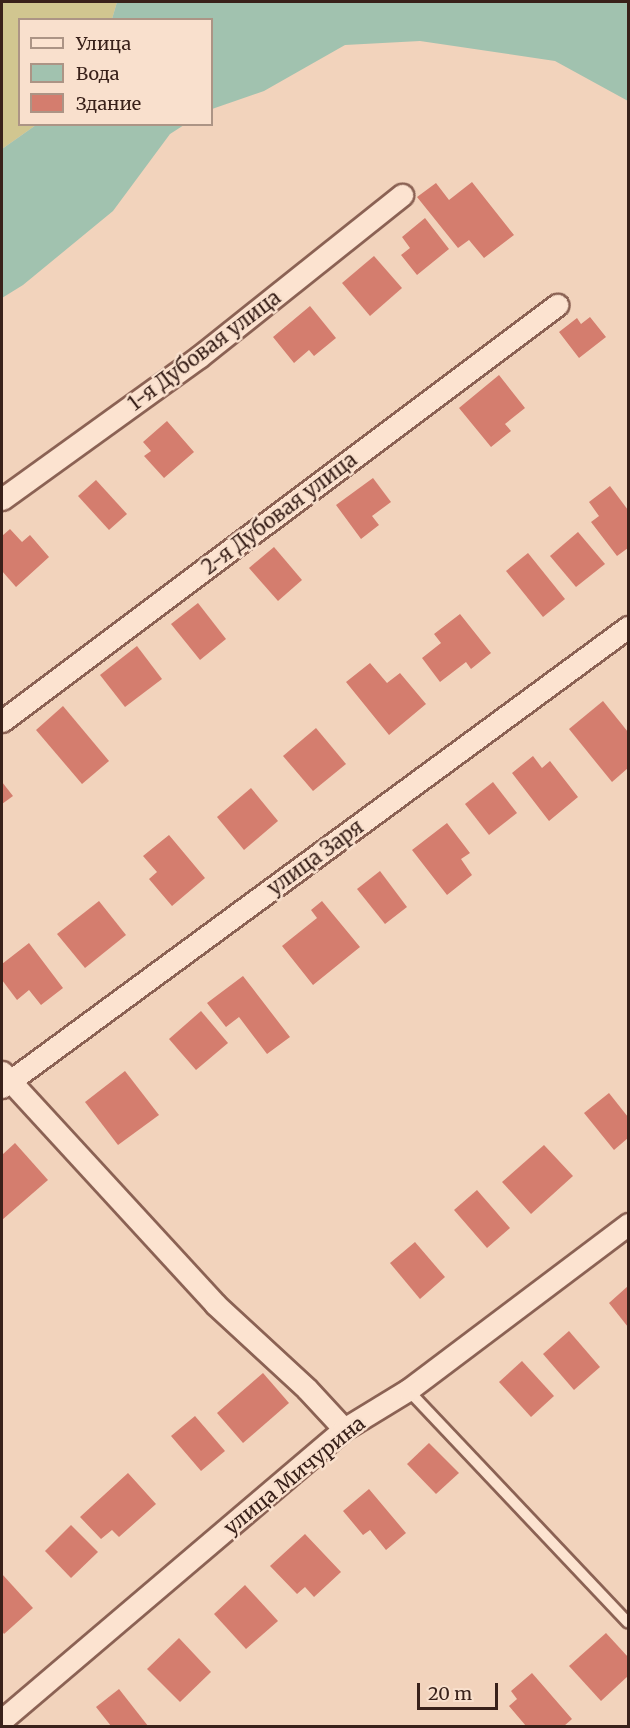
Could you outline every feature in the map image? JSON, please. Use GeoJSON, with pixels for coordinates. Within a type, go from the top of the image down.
{"type":"FeatureCollection","features":[{"type":"Feature","properties":{"kind":"street","name":"1-я Дубовая улица"},"geometry":{"type":"LineString","coordinates":[[2,499],[200,357],[402,195]]}},
{"type":"Feature","properties":{"kind":"street","name":"2-я Дубовая улица"},"geometry":{"type":"LineString","coordinates":[[2,721],[557,305]]}},
{"type":"Feature","properties":{"kind":"street","name":"улица Заря"},"geometry":{"type":"LineString","coordinates":[[4,1080],[628,627]]}},
{"type":"Feature","properties":{"kind":"street"},"geometry":{"type":"LineString","coordinates":[[4,1080],[215,1304],[307,1389],[344,1429]]}},
{"type":"Feature","properties":{"kind":"street","name":"улица Мичурина"},"geometry":{"type":"LineString","coordinates":[[2,1720],[344,1429],[408,1390],[628,1224]]}},
{"type":"Feature","properties":{"kind":"lane"},"geometry":{"type":"LineString","coordinates":[[408,1390],[628,1623]]}},
{"type":"Feature","properties":{"kind":"shaded area"},"geometry":{"type":"Polygon","coordinates":[[[2,2],[117,2],[112,18],[18,18],[18,126],[35,126],[2,149],[2,2]]]}},
{"type":"Feature","properties":{"kind":"water"},"geometry":{"type":"Polygon","coordinates":[[[117,2],[628,2],[628,101],[555,61],[420,41],[345,45],[264,91],[213,109],[213,18],[112,18],[117,2]]]}},
{"type":"Feature","properties":{"kind":"water"},"geometry":{"type":"Polygon","coordinates":[[[35,126],[182,126],[170,134],[113,211],[23,285],[2,298],[2,149],[35,126]]]}},
{"type":"Feature","properties":{"kind":"building"},"geometry":{"type":"Polygon","coordinates":[[[472,182],[514,235],[484,258],[469,240],[458,248],[417,197],[436,183],[449,200],[472,182]]]}},
{"type":"Feature","properties":{"kind":"building"},"geometry":{"type":"Polygon","coordinates":[[[425,218],[449,249],[417,275],[401,255],[410,248],[402,237],[425,218]]]}},
{"type":"Feature","properties":{"kind":"building"},"geometry":{"type":"Polygon","coordinates":[[[374,256],[402,288],[370,316],[342,283],[374,256]]]}},
{"type":"Feature","properties":{"kind":"building"},"geometry":{"type":"Polygon","coordinates":[[[310,306],[336,338],[314,356],[309,350],[294,363],[273,337],[310,306]]]}},
{"type":"Feature","properties":{"kind":"building"},"geometry":{"type":"Polygon","coordinates":[[[590,317],[606,337],[579,358],[559,332],[577,318],[581,324],[590,317]]]}},
{"type":"Feature","properties":{"kind":"building"},"geometry":{"type":"Polygon","coordinates":[[[499,375],[525,408],[505,424],[511,431],[491,447],[459,408],[499,375]]]}},
{"type":"Feature","properties":{"kind":"building"},"geometry":{"type":"Polygon","coordinates":[[[167,421],[194,452],[164,478],[144,456],[151,451],[143,442],[167,421]]]}},
{"type":"Feature","properties":{"kind":"building"},"geometry":{"type":"Polygon","coordinates":[[[373,478],[391,502],[372,516],[379,525],[361,539],[336,505],[373,478]]]}},
{"type":"Feature","properties":{"kind":"building"},"geometry":{"type":"Polygon","coordinates":[[[96,480],[127,514],[109,530],[78,496],[96,480]]]}},
{"type":"Feature","properties":{"kind":"building"},"geometry":{"type":"Polygon","coordinates":[[[610,486],[628,510],[628,548],[617,556],[591,522],[599,516],[589,502],[610,486]]]}},
{"type":"Feature","properties":{"kind":"building"},"geometry":{"type":"Polygon","coordinates":[[[10,529],[22,542],[30,535],[49,557],[16,587],[2,571],[2,536],[10,529]]]}},
{"type":"Feature","properties":{"kind":"building"},"geometry":{"type":"Polygon","coordinates":[[[578,532],[605,564],[576,587],[550,556],[578,532]]]}},
{"type":"Feature","properties":{"kind":"building"},"geometry":{"type":"Polygon","coordinates":[[[274,547],[302,580],[278,601],[249,568],[274,547]]]}},
{"type":"Feature","properties":{"kind":"building"},"geometry":{"type":"Polygon","coordinates":[[[528,553],[565,599],[543,617],[506,571],[528,553]]]}},
{"type":"Feature","properties":{"kind":"building"},"geometry":{"type":"Polygon","coordinates":[[[198,603],[226,639],[200,660],[171,624],[198,603]]]}},
{"type":"Feature","properties":{"kind":"building"},"geometry":{"type":"Polygon","coordinates":[[[460,614],[491,653],[471,669],[466,662],[440,682],[422,658],[441,643],[434,634],[460,614]]]}},
{"type":"Feature","properties":{"kind":"building"},"geometry":{"type":"Polygon","coordinates":[[[137,646],[162,679],[125,707],[100,675],[137,646]]]}},
{"type":"Feature","properties":{"kind":"building"},"geometry":{"type":"Polygon","coordinates":[[[370,663],[387,683],[400,673],[426,704],[389,735],[346,682],[370,663]]]}},
{"type":"Feature","properties":{"kind":"building"},"geometry":{"type":"Polygon","coordinates":[[[603,701],[628,732],[628,768],[612,782],[569,729],[603,701]]]}},
{"type":"Feature","properties":{"kind":"building"},"geometry":{"type":"Polygon","coordinates":[[[63,706],[109,761],[82,784],[36,730],[63,706]]]}},
{"type":"Feature","properties":{"kind":"building"},"geometry":{"type":"Polygon","coordinates":[[[316,728],[346,764],[313,791],[283,756],[316,728]]]}},
{"type":"Feature","properties":{"kind":"building"},"geometry":{"type":"Polygon","coordinates":[[[533,756],[542,768],[550,761],[578,797],[549,821],[512,773],[533,756]]]}},
{"type":"Feature","properties":{"kind":"building"},"geometry":{"type":"Polygon","coordinates":[[[2,782],[13,796],[2,804],[2,782]]]}},
{"type":"Feature","properties":{"kind":"building"},"geometry":{"type":"Polygon","coordinates":[[[493,782],[517,813],[489,835],[465,804],[493,782]]]}},
{"type":"Feature","properties":{"kind":"building"},"geometry":{"type":"Polygon","coordinates":[[[251,788],[278,821],[244,850],[217,817],[251,788]]]}},
{"type":"Feature","properties":{"kind":"building"},"geometry":{"type":"Polygon","coordinates":[[[447,823],[470,853],[461,859],[472,875],[447,895],[412,850],[447,823]]]}},
{"type":"Feature","properties":{"kind":"building"},"geometry":{"type":"Polygon","coordinates":[[[169,835],[205,878],[172,906],[149,879],[157,872],[143,856],[169,835]]]}},
{"type":"Feature","properties":{"kind":"building"},"geometry":{"type":"Polygon","coordinates":[[[380,871],[407,907],[385,924],[357,889],[380,871]]]}},
{"type":"Feature","properties":{"kind":"building"},"geometry":{"type":"Polygon","coordinates":[[[99,901],[126,935],[85,968],[57,934],[99,901]]]}},
{"type":"Feature","properties":{"kind":"building"},"geometry":{"type":"Polygon","coordinates":[[[322,901],[360,947],[313,985],[282,946],[317,918],[311,910],[322,901]]]}},
{"type":"Feature","properties":{"kind":"building"},"geometry":{"type":"Polygon","coordinates":[[[29,943],[63,988],[41,1005],[29,990],[17,1000],[2,980],[2,964],[29,943]]]}},
{"type":"Feature","properties":{"kind":"building"},"geometry":{"type":"Polygon","coordinates":[[[243,976],[290,1037],[267,1054],[239,1017],[226,1027],[207,1003],[243,976]]]}},
{"type":"Feature","properties":{"kind":"building"},"geometry":{"type":"Polygon","coordinates":[[[201,1011],[228,1043],[196,1070],[169,1039],[201,1011]]]}},
{"type":"Feature","properties":{"kind":"building"},"geometry":{"type":"Polygon","coordinates":[[[125,1071],[159,1115],[118,1145],[85,1102],[125,1071]]]}},
{"type":"Feature","properties":{"kind":"building"},"geometry":{"type":"Polygon","coordinates":[[[609,1093],[628,1117],[628,1138],[614,1150],[584,1113],[609,1093]]]}},
{"type":"Feature","properties":{"kind":"building"},"geometry":{"type":"Polygon","coordinates":[[[15,1143],[48,1180],[2,1220],[2,1155],[15,1143]]]}},
{"type":"Feature","properties":{"kind":"building"},"geometry":{"type":"Polygon","coordinates":[[[544,1145],[573,1176],[531,1214],[502,1182],[544,1145]]]}},
{"type":"Feature","properties":{"kind":"building"},"geometry":{"type":"Polygon","coordinates":[[[477,1190],[510,1228],[487,1248],[454,1210],[477,1190]]]}},
{"type":"Feature","properties":{"kind":"building"},"geometry":{"type":"Polygon","coordinates":[[[415,1242],[445,1277],[420,1299],[390,1263],[415,1242]]]}},
{"type":"Feature","properties":{"kind":"building"},"geometry":{"type":"Polygon","coordinates":[[[628,1286],[628,1327],[609,1303],[628,1286]]]}},
{"type":"Feature","properties":{"kind":"building"},"geometry":{"type":"Polygon","coordinates":[[[569,1331],[600,1367],[574,1390],[543,1354],[569,1331]]]}},
{"type":"Feature","properties":{"kind":"building"},"geometry":{"type":"Polygon","coordinates":[[[522,1361],[554,1396],[531,1417],[499,1382],[522,1361]]]}},
{"type":"Feature","properties":{"kind":"building"},"geometry":{"type":"Polygon","coordinates":[[[263,1373],[289,1403],[243,1443],[217,1413],[263,1373]]]}},
{"type":"Feature","properties":{"kind":"building"},"geometry":{"type":"Polygon","coordinates":[[[195,1416],[225,1451],[201,1471],[171,1436],[195,1416]]]}},
{"type":"Feature","properties":{"kind":"building"},"geometry":{"type":"Polygon","coordinates":[[[429,1443],[459,1473],[436,1494],[407,1464],[429,1443]]]}},
{"type":"Feature","properties":{"kind":"building"},"geometry":{"type":"Polygon","coordinates":[[[128,1473],[156,1504],[119,1537],[112,1530],[101,1539],[80,1517],[128,1473]]]}},
{"type":"Feature","properties":{"kind":"building"},"geometry":{"type":"Polygon","coordinates":[[[369,1489],[406,1533],[386,1550],[370,1530],[363,1535],[343,1511],[369,1489]]]}},
{"type":"Feature","properties":{"kind":"building"},"geometry":{"type":"Polygon","coordinates":[[[71,1525],[98,1552],[71,1578],[45,1551],[71,1525]]]}},
{"type":"Feature","properties":{"kind":"building"},"geometry":{"type":"Polygon","coordinates":[[[305,1534],[341,1572],[314,1597],[305,1587],[297,1594],[270,1566],[305,1534]]]}},
{"type":"Feature","properties":{"kind":"building"},"geometry":{"type":"Polygon","coordinates":[[[2,1574],[33,1608],[4,1634],[2,1631],[2,1574]]]}},
{"type":"Feature","properties":{"kind":"building"},"geometry":{"type":"Polygon","coordinates":[[[245,1585],[278,1621],[246,1649],[214,1614],[245,1585]]]}},
{"type":"Feature","properties":{"kind":"building"},"geometry":{"type":"Polygon","coordinates":[[[606,1633],[628,1657],[628,1676],[601,1701],[569,1666],[606,1633]]]}},
{"type":"Feature","properties":{"kind":"building"},"geometry":{"type":"Polygon","coordinates":[[[179,1638],[211,1672],[180,1702],[147,1669],[179,1638]]]}},
{"type":"Feature","properties":{"kind":"building"},"geometry":{"type":"Polygon","coordinates":[[[532,1673],[572,1719],[564,1726],[526,1726],[509,1706],[517,1699],[511,1691],[532,1673]]]}},
{"type":"Feature","properties":{"kind":"building"},"geometry":{"type":"Polygon","coordinates":[[[119,1689],[148,1726],[111,1726],[96,1707],[119,1689]]]}}]}
